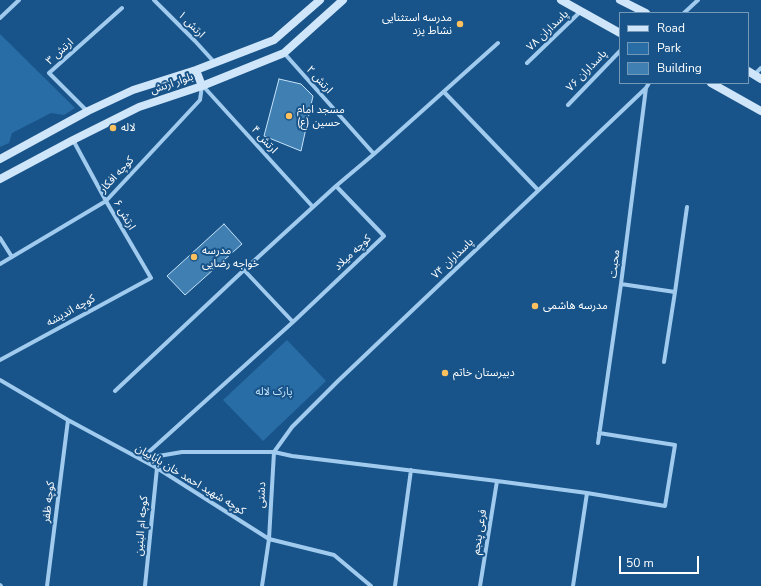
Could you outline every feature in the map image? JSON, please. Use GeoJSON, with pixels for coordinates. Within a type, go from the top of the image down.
{"type":"FeatureCollection","features":[{"type":"Feature","properties":{"kind":"street"},"geometry":{"type":"LineString","coordinates":[[0,18],[19,0]]}},
{"type":"Feature","properties":{"kind":"street","name":"بلوار ارتش"},"geometry":{"type":"LineString","coordinates":[[0,158],[88,111],[132,90],[196,70],[274,40],[320,0]]}},
{"type":"Feature","properties":{"kind":"street","name":"بلوار ارتش"},"geometry":{"type":"LineString","coordinates":[[0,180],[72,140],[140,107],[202,86],[284,53],[343,0]]}},
{"type":"Feature","properties":{"kind":"street"},"geometry":{"type":"LineString","coordinates":[[561,0],[619,32]]}},
{"type":"Feature","properties":{"kind":"street"},"geometry":{"type":"LineString","coordinates":[[620,0],[644,12]]}},
{"type":"Feature","properties":{"kind":"street"},"geometry":{"type":"LineString","coordinates":[[685,12],[698,0]]}},
{"type":"Feature","properties":{"kind":"street","name":"ارتش ۱"},"geometry":{"type":"LineString","coordinates":[[157,1],[215,63]]}},
{"type":"Feature","properties":{"kind":"street","name":"ارتش ۳"},"geometry":{"type":"LineString","coordinates":[[88,111],[49,73],[122,8]]}},
{"type":"Feature","properties":{"kind":"street","name":"پاسداران ۷۸"},"geometry":{"type":"LineString","coordinates":[[527,63],[581,11]]}},
{"type":"Feature","properties":{"kind":"street"},"geometry":{"type":"LineString","coordinates":[[115,391],[313,206],[374,154],[498,43]]}},
{"type":"Feature","properties":{"kind":"street","name":"پاسداران ۷۶"},"geometry":{"type":"LineString","coordinates":[[568,105],[619,52]]}},
{"type":"Feature","properties":{"kind":"street","name":"ارتش ۲"},"geometry":{"type":"LineString","coordinates":[[284,53],[374,154]]}},
{"type":"Feature","properties":{"kind":"street"},"geometry":{"type":"LineString","coordinates":[[754,75],[761,68]]}},
{"type":"Feature","properties":{"kind":"street"},"geometry":{"type":"LineString","coordinates":[[196,70],[202,86]]}},
{"type":"Feature","properties":{"kind":"street","name":"پاسداران ۷۴"},"geometry":{"type":"LineString","coordinates":[[274,452],[292,427],[338,381],[646,88],[648,84]]}},
{"type":"Feature","properties":{"kind":"street"},"geometry":{"type":"LineString","coordinates":[[713,84],[761,111]]}},
{"type":"Feature","properties":{"kind":"street","name":"کوچه افکار"},"geometry":{"type":"LineString","coordinates":[[0,264],[106,201],[200,100],[202,86]]}},
{"type":"Feature","properties":{"kind":"street","name":"ارتش ۴"},"geometry":{"type":"LineString","coordinates":[[202,86],[313,206]]}},
{"type":"Feature","properties":{"kind":"street","name":"محبت"},"geometry":{"type":"LineString","coordinates":[[598,442],[621,284],[646,88]]}},
{"type":"Feature","properties":{"kind":"street"},"geometry":{"type":"LineString","coordinates":[[444,92],[538,190]]}},
{"type":"Feature","properties":{"kind":"street","name":"ارتش ۶"},"geometry":{"type":"LineString","coordinates":[[72,140],[151,278]]}},
{"type":"Feature","properties":{"kind":"street","name":"کوچه میلاد"},"geometry":{"type":"LineString","coordinates":[[141,459],[293,322],[384,236],[336,186]]}},
{"type":"Feature","properties":{"kind":"street"},"geometry":{"type":"LineString","coordinates":[[664,362],[687,207]]}},
{"type":"Feature","properties":{"kind":"street"},"geometry":{"type":"LineString","coordinates":[[0,238],[12,257]]}},
{"type":"Feature","properties":{"kind":"street"},"geometry":{"type":"LineString","coordinates":[[244,270],[293,322]]}},
{"type":"Feature","properties":{"kind":"street","name":"کوچه اندیشه"},"geometry":{"type":"LineString","coordinates":[[0,360],[151,278]]}},
{"type":"Feature","properties":{"kind":"street"},"geometry":{"type":"LineString","coordinates":[[621,284],[675,292]]}},
{"type":"Feature","properties":{"kind":"street","name":"کوچه شهید احمد خان باباییان"},"geometry":{"type":"LineString","coordinates":[[0,380],[68,420],[157,468],[269,539],[334,555],[371,586]]}},
{"type":"Feature","properties":{"kind":"street","name":"کوچه ظفر"},"geometry":{"type":"LineString","coordinates":[[47,586],[68,420]]}},
{"type":"Feature","properties":{"kind":"street"},"geometry":{"type":"LineString","coordinates":[[141,459],[182,452],[274,452],[292,456],[497,481],[665,506],[675,445],[599,433]]}},
{"type":"Feature","properties":{"kind":"street","name":"دشتی"},"geometry":{"type":"LineString","coordinates":[[262,586],[269,539],[274,452]]}},
{"type":"Feature","properties":{"kind":"street","name":"کوچه ام البنین"},"geometry":{"type":"LineString","coordinates":[[146,586],[157,468]]}},
{"type":"Feature","properties":{"kind":"street"},"geometry":{"type":"LineString","coordinates":[[395,586],[411,470]]}},
{"type":"Feature","properties":{"kind":"street","name":"فرعی پنجم"},"geometry":{"type":"LineString","coordinates":[[480,586],[497,481]]}},
{"type":"Feature","properties":{"kind":"street"},"geometry":{"type":"LineString","coordinates":[[573,586],[587,494]]}},
{"type":"Feature","properties":{"kind":"green space"},"geometry":{"type":"Polygon","coordinates":[[[0,34],[75,108],[64,115],[51,113],[12,133],[9,143],[0,147],[0,34]]]}},
{"type":"Feature","properties":{"kind":"green space","name":"پارک لاله"},"geometry":{"type":"Polygon","coordinates":[[[287,340],[326,381],[263,441],[223,400],[287,340]]]}},
{"type":"Feature","properties":{"kind":"building","name":"مسجد امام حسین (ع)"},"geometry":{"type":"Polygon","coordinates":[[[279,79],[301,84],[313,96],[301,151],[264,136],[279,79]]]}},
{"type":"Feature","properties":{"kind":"building"},"geometry":{"type":"Polygon","coordinates":[[[224,224],[242,244],[185,295],[167,276],[224,224]]]}},
{"type":"Feature","properties":{"kind":"place","name":"مدرسه استثنایی نشاط یزد"},"geometry":{"type":"Point","coordinates":[460,24]}},
{"type":"Feature","properties":{"kind":"place","name":"مسجد امام حسین (ع)"},"geometry":{"type":"Point","coordinates":[289,116]}},
{"type":"Feature","properties":{"kind":"place","name":"لاله"},"geometry":{"type":"Point","coordinates":[113,128]}},
{"type":"Feature","properties":{"kind":"place","name":"مدرسه خواجه رضایی"},"geometry":{"type":"Point","coordinates":[194,257]}},
{"type":"Feature","properties":{"kind":"place","name":"مدرسه هاشمی"},"geometry":{"type":"Point","coordinates":[535,306]}},
{"type":"Feature","properties":{"kind":"place","name":"دبیرستان خاتم"},"geometry":{"type":"Point","coordinates":[445,373]}}]}
